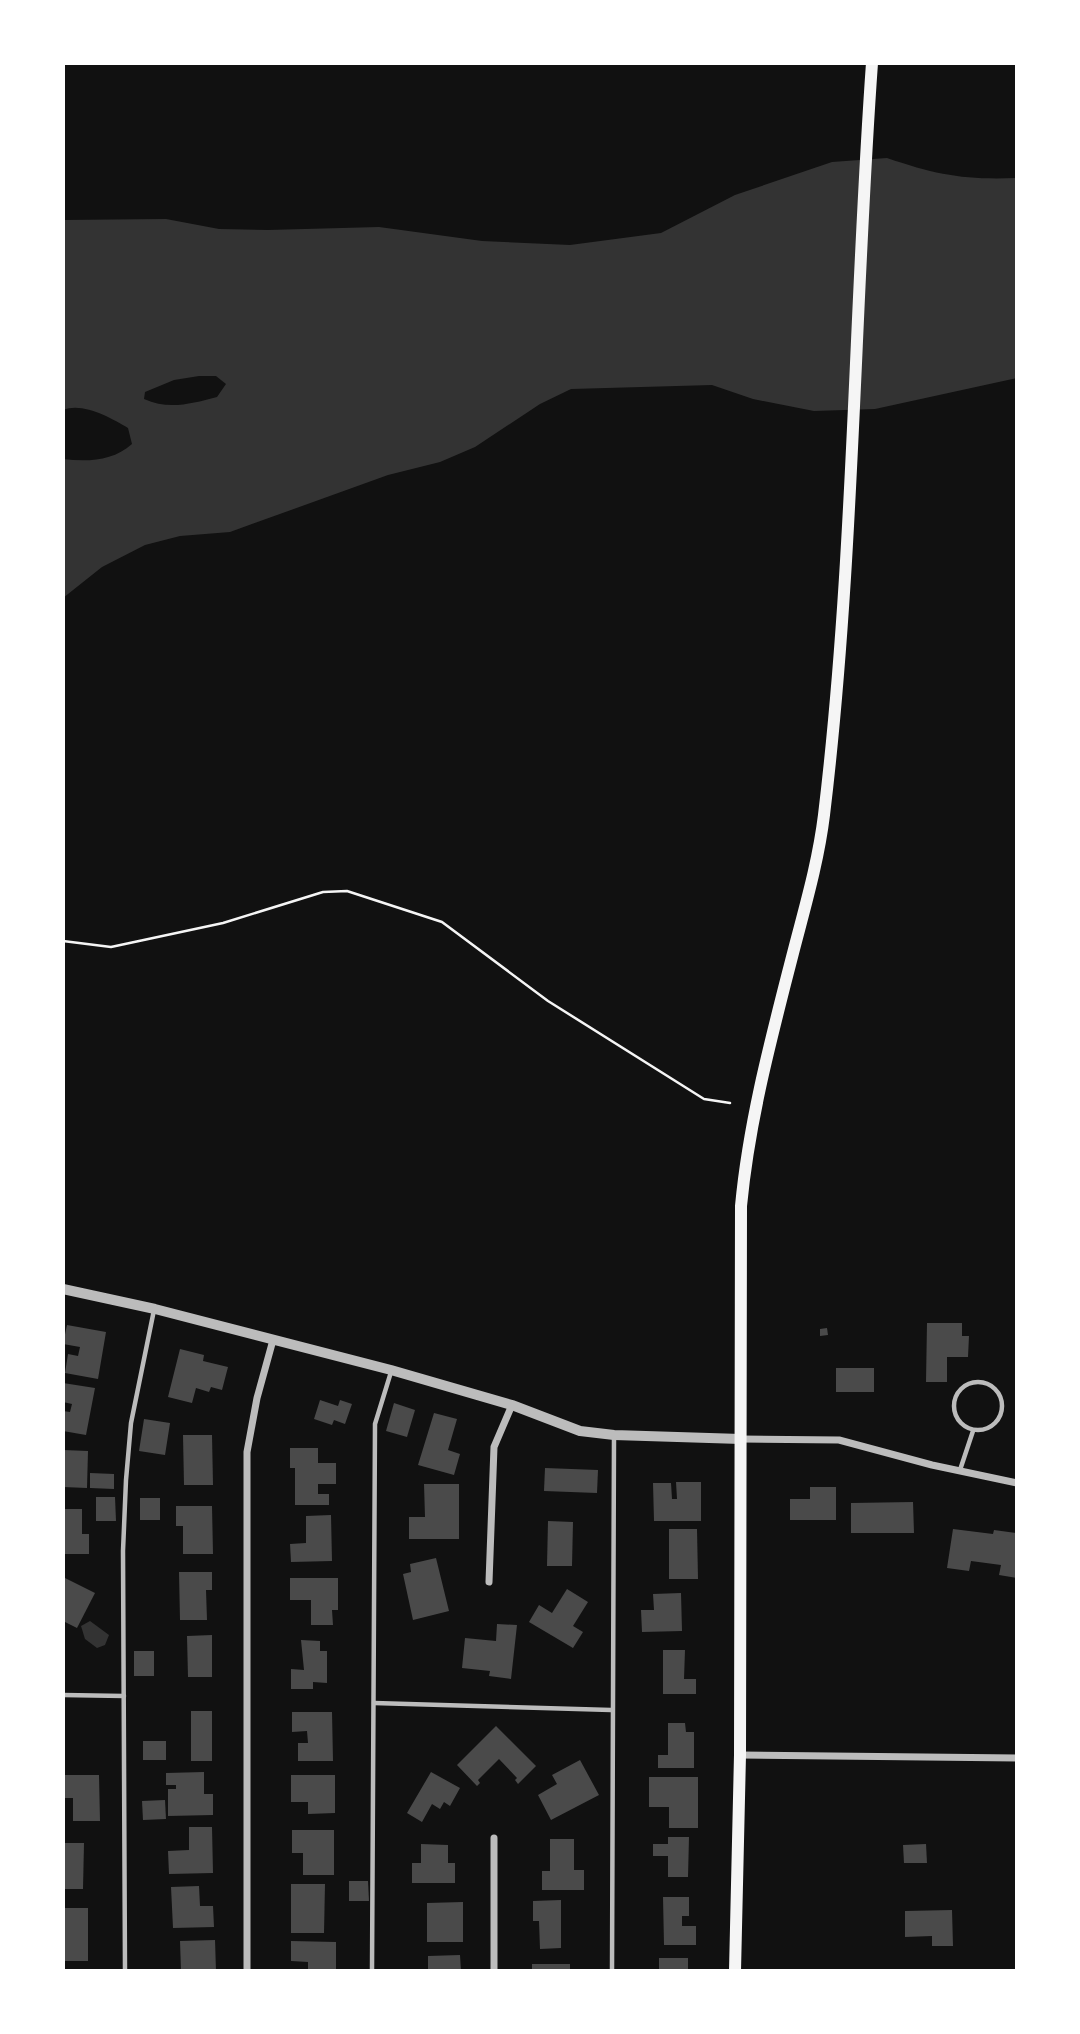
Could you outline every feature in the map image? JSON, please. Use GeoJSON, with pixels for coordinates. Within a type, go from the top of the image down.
{"type":"FeatureCollection","features":[{"type":"Feature","properties":{"kind":"main road"},"geometry":{"type":"LineString","coordinates":[[735,1971],[740,1755],[741,1206],[745,1161],[762,1073],[812,883],[823,818],[838,658],[872,64]]}},
{"type":"Feature","properties":{"kind":"street"},"geometry":{"type":"LineString","coordinates":[[63,1289],[155,1309],[391,1370],[512,1405],[580,1431],[614,1435],[839,1440],[1017,1483]]}},
{"type":"Feature","properties":{"kind":"street"},"geometry":{"type":"LineString","coordinates":[[247,1971],[247,1452],[257,1398],[273,1340]]}},
{"type":"Feature","properties":{"kind":"street"},"geometry":{"type":"LineString","coordinates":[[489,1582],[494,1447],[512,1405]]}},
{"type":"Feature","properties":{"kind":"street"},"geometry":{"type":"LineString","coordinates":[[740,1755],[1017,1758]]}},
{"type":"Feature","properties":{"kind":"street"},"geometry":{"type":"LineString","coordinates":[[494,1838],[494,1971]]}},
{"type":"Feature","properties":{"kind":"lane"},"geometry":{"type":"LineString","coordinates":[[125,1971],[126,1480],[131,1423],[155,1309]]}},
{"type":"Feature","properties":{"kind":"lane"},"geometry":{"type":"LineString","coordinates":[[372,1971],[375,1424],[391,1370]]}},
{"type":"Feature","properties":{"kind":"lane"},"geometry":{"type":"LineString","coordinates":[[983,1382],[994,1388],[1001,1398],[1002,1411],[997,1423],[986,1430],[973,1431],[961,1425],[954,1415],[953,1402],[959,1390],[970,1383],[983,1382]]}},
{"type":"Feature","properties":{"kind":"lane"},"geometry":{"type":"LineString","coordinates":[[960,1471],[973,1431]]}},
{"type":"Feature","properties":{"kind":"lane"},"geometry":{"type":"LineString","coordinates":[[612,1971],[614,1435]]}},
{"type":"Feature","properties":{"kind":"lane"},"geometry":{"type":"LineString","coordinates":[[63,1695],[124,1696]]}},
{"type":"Feature","properties":{"kind":"lane"},"geometry":{"type":"LineString","coordinates":[[374,1703],[611,1710]]}},
{"type":"Feature","properties":{"kind":"path"},"geometry":{"type":"LineString","coordinates":[[63,941],[111,947],[223,923],[323,892],[347,891],[442,922],[548,1001],[704,1099],[730,1103]]}},
{"type":"Feature","properties":{"kind":"shaded area"},"geometry":{"type":"Polygon","coordinates":[[[887,158],[951,175],[1017,178],[1017,378],[875,409],[814,411],[753,399],[712,385],[571,389],[540,404],[475,447],[440,462],[388,475],[230,532],[180,536],[145,545],[102,567],[63,598],[63,459],[100,459],[117,454],[132,444],[128,428],[97,412],[79,408],[63,410],[63,220],[166,219],[219,229],[379,227],[482,241],[570,245],[661,233],[735,195],[832,162],[887,158]],[[216,376],[174,380],[145,392],[144,399],[171,405],[217,397],[226,384],[216,376]]]}},
{"type":"Feature","properties":{"kind":"shaded area"},"geometry":{"type":"Polygon","coordinates":[[[90,1621],[109,1635],[105,1645],[97,1648],[85,1639],[81,1626],[90,1621]]]}},
{"type":"Feature","properties":{"kind":"building"},"geometry":{"type":"Polygon","coordinates":[[[927,1323],[962,1323],[962,1336],[969,1336],[968,1357],[947,1357],[947,1382],[926,1382],[927,1323]]]}},
{"type":"Feature","properties":{"kind":"building"},"geometry":{"type":"Polygon","coordinates":[[[67,1325],[106,1332],[98,1379],[65,1373],[68,1354],[78,1356],[80,1347],[63,1344],[67,1325]]]}},
{"type":"Feature","properties":{"kind":"building"},"geometry":{"type":"Polygon","coordinates":[[[827,1328],[828,1335],[820,1336],[820,1329],[827,1328]]]}},
{"type":"Feature","properties":{"kind":"building"},"geometry":{"type":"Polygon","coordinates":[[[180,1349],[204,1355],[203,1361],[228,1367],[222,1390],[211,1387],[209,1392],[196,1388],[192,1403],[168,1397],[180,1349]]]}},
{"type":"Feature","properties":{"kind":"building"},"geometry":{"type":"Polygon","coordinates":[[[836,1368],[874,1368],[874,1392],[836,1392],[836,1368]]]}},
{"type":"Feature","properties":{"kind":"building"},"geometry":{"type":"Polygon","coordinates":[[[63,1383],[95,1388],[86,1435],[63,1431],[63,1411],[70,1412],[72,1404],[63,1402],[63,1383]]]}},
{"type":"Feature","properties":{"kind":"building"},"geometry":{"type":"Polygon","coordinates":[[[320,1400],[338,1406],[340,1400],[352,1404],[345,1424],[334,1420],[332,1425],[314,1419],[320,1400]]]}},
{"type":"Feature","properties":{"kind":"building"},"geometry":{"type":"Polygon","coordinates":[[[394,1403],[415,1410],[407,1437],[386,1431],[394,1403]]]}},
{"type":"Feature","properties":{"kind":"building"},"geometry":{"type":"Polygon","coordinates":[[[434,1413],[457,1419],[448,1450],[460,1454],[454,1475],[418,1465],[434,1413]]]}},
{"type":"Feature","properties":{"kind":"building"},"geometry":{"type":"Polygon","coordinates":[[[144,1419],[170,1423],[165,1455],[139,1451],[144,1419]]]}},
{"type":"Feature","properties":{"kind":"building"},"geometry":{"type":"Polygon","coordinates":[[[183,1435],[212,1435],[213,1485],[184,1485],[183,1435]]]}},
{"type":"Feature","properties":{"kind":"building"},"geometry":{"type":"Polygon","coordinates":[[[290,1448],[318,1448],[318,1463],[336,1463],[336,1484],[318,1484],[318,1494],[329,1494],[329,1505],[295,1505],[295,1468],[290,1468],[290,1448]]]}},
{"type":"Feature","properties":{"kind":"building"},"geometry":{"type":"Polygon","coordinates":[[[63,1450],[88,1451],[87,1488],[63,1487],[63,1450]]]}},
{"type":"Feature","properties":{"kind":"building"},"geometry":{"type":"Polygon","coordinates":[[[545,1468],[598,1470],[597,1493],[544,1491],[545,1468]]]}},
{"type":"Feature","properties":{"kind":"building"},"geometry":{"type":"Polygon","coordinates":[[[90,1473],[114,1474],[114,1489],[90,1488],[90,1473]]]}},
{"type":"Feature","properties":{"kind":"building"},"geometry":{"type":"Polygon","coordinates":[[[676,1482],[701,1482],[701,1521],[654,1521],[653,1483],[671,1483],[672,1499],[677,1499],[676,1482]]]}},
{"type":"Feature","properties":{"kind":"building"},"geometry":{"type":"Polygon","coordinates":[[[424,1484],[459,1484],[459,1539],[409,1539],[409,1517],[425,1517],[424,1484]]]}},
{"type":"Feature","properties":{"kind":"building"},"geometry":{"type":"Polygon","coordinates":[[[810,1487],[836,1487],[836,1520],[790,1520],[790,1499],[810,1499],[810,1487]]]}},
{"type":"Feature","properties":{"kind":"building"},"geometry":{"type":"Polygon","coordinates":[[[96,1497],[115,1497],[116,1521],[96,1521],[96,1497]]]}},
{"type":"Feature","properties":{"kind":"building"},"geometry":{"type":"Polygon","coordinates":[[[140,1498],[160,1498],[160,1520],[140,1520],[140,1498]]]}},
{"type":"Feature","properties":{"kind":"building"},"geometry":{"type":"Polygon","coordinates":[[[913,1502],[914,1533],[851,1533],[851,1503],[913,1502]]]}},
{"type":"Feature","properties":{"kind":"building"},"geometry":{"type":"Polygon","coordinates":[[[176,1506],[212,1506],[213,1554],[183,1554],[183,1526],[176,1526],[176,1506]]]}},
{"type":"Feature","properties":{"kind":"building"},"geometry":{"type":"Polygon","coordinates":[[[63,1509],[82,1509],[82,1534],[89,1534],[89,1554],[63,1554],[63,1509]]]}},
{"type":"Feature","properties":{"kind":"building"},"geometry":{"type":"Polygon","coordinates":[[[331,1515],[332,1561],[291,1562],[290,1544],[306,1543],[306,1516],[331,1515]]]}},
{"type":"Feature","properties":{"kind":"building"},"geometry":{"type":"Polygon","coordinates":[[[548,1521],[573,1522],[572,1566],[547,1566],[548,1521]]]}},
{"type":"Feature","properties":{"kind":"building"},"geometry":{"type":"Polygon","coordinates":[[[669,1529],[697,1529],[698,1579],[669,1579],[669,1529]]]}},
{"type":"Feature","properties":{"kind":"building"},"geometry":{"type":"Polygon","coordinates":[[[953,1529],[993,1534],[994,1530],[1016,1533],[1017,1578],[999,1575],[1001,1565],[971,1561],[969,1571],[947,1568],[953,1529]]]}},
{"type":"Feature","properties":{"kind":"building"},"geometry":{"type":"Polygon","coordinates":[[[436,1558],[449,1611],[413,1620],[403,1574],[411,1572],[410,1564],[436,1558]]]}},
{"type":"Feature","properties":{"kind":"building"},"geometry":{"type":"Polygon","coordinates":[[[179,1572],[212,1572],[212,1590],[206,1590],[207,1620],[180,1620],[179,1572]]]}},
{"type":"Feature","properties":{"kind":"building"},"geometry":{"type":"Polygon","coordinates":[[[63,1577],[95,1593],[77,1628],[63,1621],[63,1577]]]}},
{"type":"Feature","properties":{"kind":"building"},"geometry":{"type":"Polygon","coordinates":[[[290,1578],[338,1578],[338,1610],[332,1610],[333,1625],[311,1625],[311,1600],[290,1600],[290,1578]]]}},
{"type":"Feature","properties":{"kind":"building"},"geometry":{"type":"Polygon","coordinates":[[[567,1589],[588,1602],[573,1626],[583,1632],[573,1648],[529,1622],[539,1605],[552,1613],[567,1589]]]}},
{"type":"Feature","properties":{"kind":"building"},"geometry":{"type":"Polygon","coordinates":[[[681,1593],[682,1631],[642,1632],[641,1610],[654,1610],[653,1594],[681,1593]]]}},
{"type":"Feature","properties":{"kind":"building"},"geometry":{"type":"Polygon","coordinates":[[[497,1624],[517,1625],[511,1679],[489,1676],[490,1671],[462,1668],[465,1638],[496,1641],[497,1624]]]}},
{"type":"Feature","properties":{"kind":"building"},"geometry":{"type":"Polygon","coordinates":[[[212,1635],[212,1677],[188,1677],[187,1636],[212,1635]]]}},
{"type":"Feature","properties":{"kind":"building"},"geometry":{"type":"Polygon","coordinates":[[[301,1640],[320,1641],[320,1651],[327,1651],[327,1683],[313,1682],[313,1689],[291,1689],[291,1669],[304,1670],[301,1640]]]}},
{"type":"Feature","properties":{"kind":"building"},"geometry":{"type":"Polygon","coordinates":[[[663,1650],[685,1650],[684,1679],[696,1679],[696,1694],[663,1694],[663,1650]]]}},
{"type":"Feature","properties":{"kind":"building"},"geometry":{"type":"Polygon","coordinates":[[[134,1651],[154,1651],[154,1676],[134,1676],[134,1651]]]}},
{"type":"Feature","properties":{"kind":"building"},"geometry":{"type":"Polygon","coordinates":[[[191,1711],[212,1711],[212,1761],[191,1761],[191,1711]]]}},
{"type":"Feature","properties":{"kind":"building"},"geometry":{"type":"Polygon","coordinates":[[[292,1712],[332,1712],[333,1761],[298,1761],[298,1743],[308,1743],[307,1731],[292,1732],[292,1712]]]}},
{"type":"Feature","properties":{"kind":"building"},"geometry":{"type":"Polygon","coordinates":[[[668,1723],[685,1723],[686,1732],[694,1732],[694,1768],[658,1768],[658,1755],[668,1755],[668,1723]]]}},
{"type":"Feature","properties":{"kind":"building"},"geometry":{"type":"Polygon","coordinates":[[[496,1726],[536,1766],[518,1784],[515,1780],[517,1778],[499,1759],[478,1780],[480,1783],[477,1786],[457,1765],[496,1726]]]}},
{"type":"Feature","properties":{"kind":"building"},"geometry":{"type":"Polygon","coordinates":[[[143,1741],[166,1741],[166,1760],[143,1760],[143,1741]]]}},
{"type":"Feature","properties":{"kind":"building"},"geometry":{"type":"Polygon","coordinates":[[[580,1760],[599,1795],[551,1820],[538,1795],[557,1784],[552,1775],[580,1760]]]}},
{"type":"Feature","properties":{"kind":"building"},"geometry":{"type":"Polygon","coordinates":[[[204,1772],[204,1794],[213,1794],[213,1815],[168,1816],[168,1789],[176,1789],[176,1785],[166,1785],[166,1773],[204,1772]]]}},
{"type":"Feature","properties":{"kind":"building"},"geometry":{"type":"Polygon","coordinates":[[[431,1772],[460,1788],[450,1806],[444,1802],[440,1809],[432,1804],[422,1822],[407,1813],[431,1772]]]}},
{"type":"Feature","properties":{"kind":"building"},"geometry":{"type":"Polygon","coordinates":[[[63,1775],[99,1775],[100,1821],[73,1821],[73,1798],[63,1798],[63,1775]]]}},
{"type":"Feature","properties":{"kind":"building"},"geometry":{"type":"Polygon","coordinates":[[[291,1775],[335,1775],[335,1813],[308,1814],[308,1802],[291,1802],[291,1775]]]}},
{"type":"Feature","properties":{"kind":"building"},"geometry":{"type":"Polygon","coordinates":[[[649,1777],[698,1777],[698,1828],[669,1828],[669,1807],[649,1807],[649,1777]]]}},
{"type":"Feature","properties":{"kind":"building"},"geometry":{"type":"Polygon","coordinates":[[[165,1800],[166,1819],[143,1820],[142,1801],[165,1800]]]}},
{"type":"Feature","properties":{"kind":"building"},"geometry":{"type":"Polygon","coordinates":[[[189,1827],[212,1827],[213,1873],[169,1874],[168,1851],[189,1850],[189,1827]]]}},
{"type":"Feature","properties":{"kind":"building"},"geometry":{"type":"Polygon","coordinates":[[[292,1830],[334,1830],[334,1875],[303,1875],[303,1853],[292,1853],[292,1830]]]}},
{"type":"Feature","properties":{"kind":"building"},"geometry":{"type":"Polygon","coordinates":[[[668,1837],[689,1837],[688,1877],[668,1877],[668,1856],[653,1856],[653,1844],[668,1844],[668,1837]]]}},
{"type":"Feature","properties":{"kind":"building"},"geometry":{"type":"Polygon","coordinates":[[[550,1839],[574,1839],[574,1870],[584,1870],[584,1890],[542,1890],[542,1871],[550,1871],[550,1839]]]}},
{"type":"Feature","properties":{"kind":"building"},"geometry":{"type":"Polygon","coordinates":[[[63,1843],[84,1843],[83,1889],[63,1889],[63,1843]]]}},
{"type":"Feature","properties":{"kind":"building"},"geometry":{"type":"Polygon","coordinates":[[[421,1844],[448,1845],[448,1863],[455,1863],[455,1883],[412,1883],[412,1863],[421,1863],[421,1844]]]}},
{"type":"Feature","properties":{"kind":"building"},"geometry":{"type":"Polygon","coordinates":[[[926,1844],[927,1863],[904,1863],[903,1845],[926,1844]]]}},
{"type":"Feature","properties":{"kind":"building"},"geometry":{"type":"Polygon","coordinates":[[[349,1881],[368,1881],[369,1901],[349,1901],[349,1881]]]}},
{"type":"Feature","properties":{"kind":"building"},"geometry":{"type":"Polygon","coordinates":[[[291,1884],[325,1884],[324,1933],[291,1933],[291,1884]]]}},
{"type":"Feature","properties":{"kind":"building"},"geometry":{"type":"Polygon","coordinates":[[[199,1886],[200,1906],[213,1906],[214,1927],[173,1928],[171,1887],[199,1886]]]}},
{"type":"Feature","properties":{"kind":"building"},"geometry":{"type":"Polygon","coordinates":[[[663,1897],[689,1897],[689,1916],[682,1916],[682,1926],[696,1926],[696,1945],[664,1945],[663,1897]]]}},
{"type":"Feature","properties":{"kind":"building"},"geometry":{"type":"Polygon","coordinates":[[[561,1900],[561,1948],[540,1949],[539,1921],[533,1921],[533,1901],[561,1900]]]}},
{"type":"Feature","properties":{"kind":"building"},"geometry":{"type":"Polygon","coordinates":[[[463,1902],[463,1942],[427,1942],[427,1903],[463,1902]]]}},
{"type":"Feature","properties":{"kind":"building"},"geometry":{"type":"Polygon","coordinates":[[[63,1908],[88,1908],[88,1961],[63,1961],[63,1908]]]}},
{"type":"Feature","properties":{"kind":"building"},"geometry":{"type":"Polygon","coordinates":[[[952,1910],[953,1946],[932,1946],[932,1936],[905,1937],[905,1911],[952,1910]]]}},
{"type":"Feature","properties":{"kind":"building"},"geometry":{"type":"Polygon","coordinates":[[[215,1940],[216,1971],[181,1971],[180,1941],[215,1940]]]}},
{"type":"Feature","properties":{"kind":"building"},"geometry":{"type":"Polygon","coordinates":[[[291,1941],[336,1942],[336,1971],[308,1971],[308,1962],[291,1961],[291,1941]]]}},
{"type":"Feature","properties":{"kind":"building"},"geometry":{"type":"Polygon","coordinates":[[[460,1955],[461,1971],[428,1971],[428,1956],[460,1955]]]}},
{"type":"Feature","properties":{"kind":"building"},"geometry":{"type":"Polygon","coordinates":[[[659,1958],[688,1958],[688,1971],[659,1971],[659,1958]]]}},
{"type":"Feature","properties":{"kind":"building"},"geometry":{"type":"Polygon","coordinates":[[[532,1964],[570,1964],[570,1971],[532,1971],[532,1964]]]}}]}
